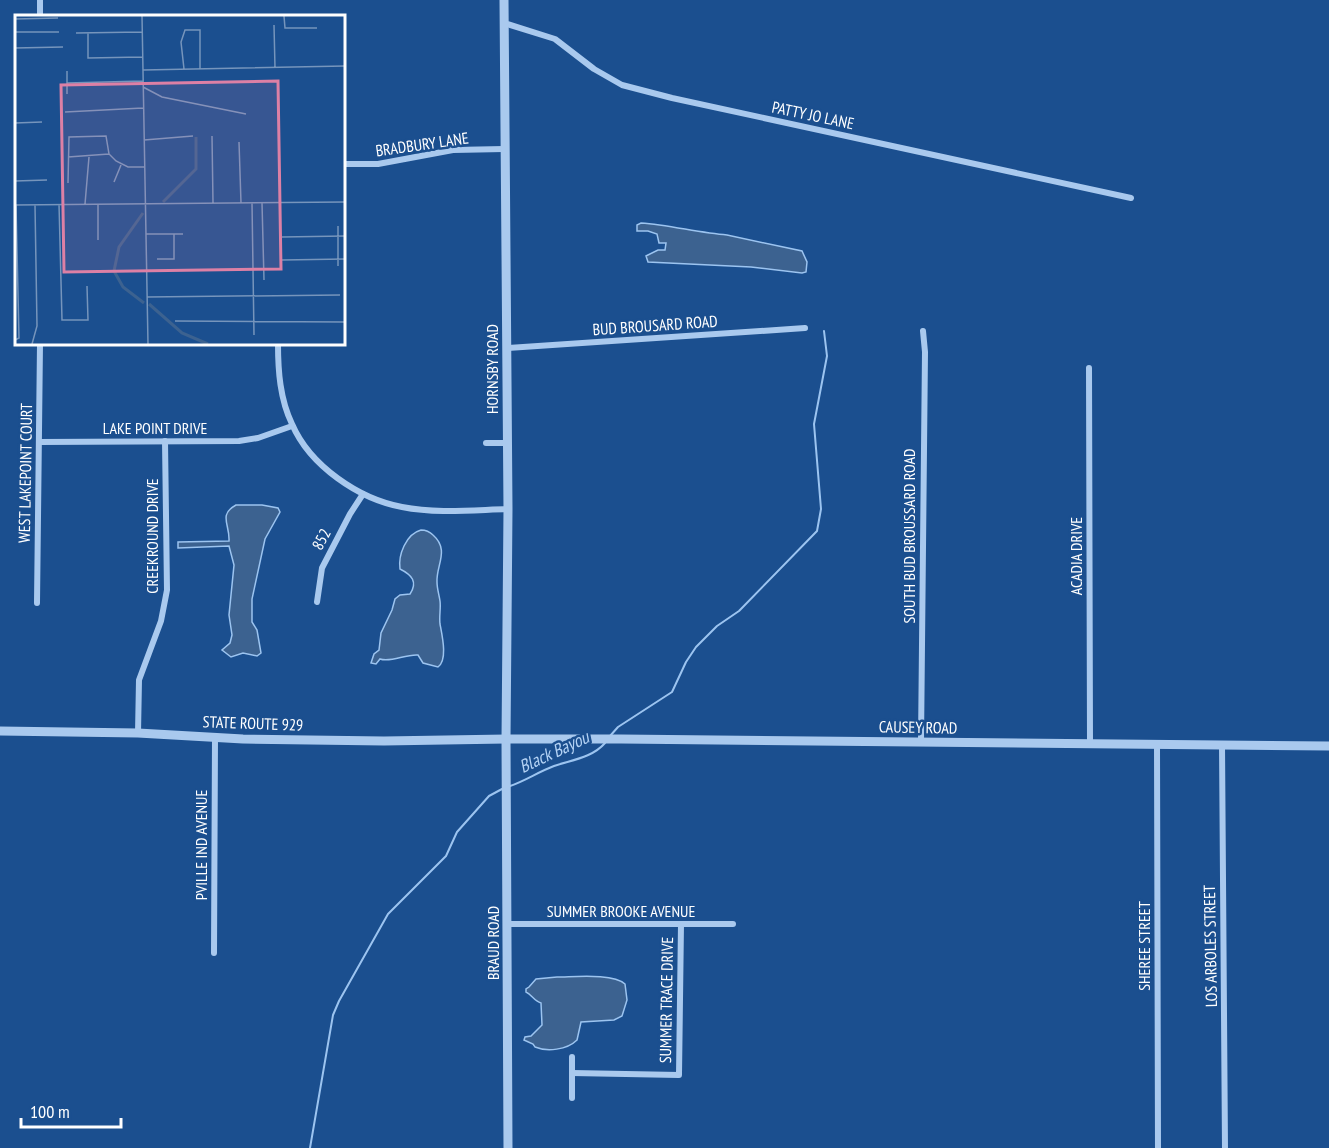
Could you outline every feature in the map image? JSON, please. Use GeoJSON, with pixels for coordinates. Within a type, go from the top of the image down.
{"type":"FeatureCollection","features":[{"type":"Feature","properties":{"kind":"street","name":"HORNSBY ROAD"},"geometry":{"type":"LineString","coordinates":[[504,0],[508,509],[506,739]]}},
{"type":"Feature","properties":{"kind":"street","name":"PATTY JO LANE"},"geometry":{"type":"LineString","coordinates":[[504,23],[555,39],[594,69],[622,85],[672,98],[1131,198]]}},
{"type":"Feature","properties":{"kind":"street","name":"BRADBURY LANE"},"geometry":{"type":"LineString","coordinates":[[345,164],[378,164],[453,150],[504,149]]}},
{"type":"Feature","properties":{"kind":"street","name":"BUD BROUSARD ROAD"},"geometry":{"type":"LineString","coordinates":[[507,348],[805,328]]}},
{"type":"Feature","properties":{"kind":"street","name":"SOUTH BUD BROUSSARD ROAD"},"geometry":{"type":"LineString","coordinates":[[921,742],[925,351],[923,331]]}},
{"type":"Feature","properties":{"kind":"street","name":"WEST LAKEPOINT COURT"},"geometry":{"type":"LineString","coordinates":[[37,603],[40,345]]}},
{"type":"Feature","properties":{"kind":"street"},"geometry":{"type":"LineString","coordinates":[[278,345],[280,383],[292,426],[320,462],[363,494],[389,504],[413,509],[436,511],[508,509]]}},
{"type":"Feature","properties":{"kind":"street","name":"ACADIA DRIVE"},"geometry":{"type":"LineString","coordinates":[[1089,368],[1090,743]]}},
{"type":"Feature","properties":{"kind":"street","name":"LAKE POINT DRIVE"},"geometry":{"type":"LineString","coordinates":[[39,442],[239,441],[271,434],[292,426]]}},
{"type":"Feature","properties":{"kind":"street","name":"CREEKROUND DRIVE"},"geometry":{"type":"LineString","coordinates":[[138,734],[139,680],[161,621],[167,590],[165,441]]}},
{"type":"Feature","properties":{"kind":"street"},"geometry":{"type":"LineString","coordinates":[[486,443],[507,443]]}},
{"type":"Feature","properties":{"kind":"street","name":"852"},"geometry":{"type":"LineString","coordinates":[[317,602],[322,568],[363,494]]}},
{"type":"Feature","properties":{"kind":"street","name":"STATE ROUTE 929"},"geometry":{"type":"LineString","coordinates":[[0,731],[384,741],[506,739]]}},
{"type":"Feature","properties":{"kind":"street","name":"PVILLE IND AVENUE"},"geometry":{"type":"LineString","coordinates":[[214,953],[215,738]]}},
{"type":"Feature","properties":{"kind":"street","name":"CAUSEY ROAD"},"geometry":{"type":"LineString","coordinates":[[506,739],[1329,746]]}},
{"type":"Feature","properties":{"kind":"street","name":"BRAUD ROAD"},"geometry":{"type":"LineString","coordinates":[[506,739],[508,1148]]}},
{"type":"Feature","properties":{"kind":"street","name":"SHEREE STREET"},"geometry":{"type":"LineString","coordinates":[[1156,744],[1158,1148]]}},
{"type":"Feature","properties":{"kind":"street","name":"LOS ARBOLES STREET"},"geometry":{"type":"LineString","coordinates":[[1222,745],[1226,1148]]}},
{"type":"Feature","properties":{"kind":"street","name":"SUMMER BROOKE AVENUE"},"geometry":{"type":"LineString","coordinates":[[508,924],[734,924]]}},
{"type":"Feature","properties":{"kind":"street","name":"SUMMER TRACE DRIVE"},"geometry":{"type":"LineString","coordinates":[[572,1073],[679,1075],[681,924]]}},
{"type":"Feature","properties":{"kind":"street"},"geometry":{"type":"LineString","coordinates":[[572,1057],[572,1098]]}},
{"type":"Feature","properties":{"kind":"water"},"geometry":{"type":"Polygon","coordinates":[[[641,223],[727,235],[802,251],[807,262],[806,272],[648,262],[646,256],[658,250],[665,250],[666,243],[659,243],[657,234],[637,231],[637,225],[641,223]]]}},
{"type":"Feature","properties":{"kind":"water"},"geometry":{"type":"Polygon","coordinates":[[[236,505],[262,505],[278,508],[280,512],[265,539],[252,599],[252,622],[257,630],[261,653],[257,656],[243,653],[231,657],[222,650],[230,643],[232,635],[229,615],[234,565],[229,546],[178,548],[178,542],[229,541],[226,516],[227,512],[236,505]]]}},
{"type":"Feature","properties":{"kind":"water"},"geometry":{"type":"Polygon","coordinates":[[[421,530],[432,534],[441,546],[437,582],[443,659],[438,667],[423,663],[418,655],[389,660],[380,659],[376,664],[371,663],[374,654],[379,650],[381,633],[395,599],[400,595],[410,594],[414,586],[408,574],[400,569],[400,558],[407,540],[421,530]]]}},
{"type":"Feature","properties":{"kind":"water"},"geometry":{"type":"Polygon","coordinates":[[[593,976],[612,978],[625,984],[627,1000],[622,1016],[614,1020],[581,1022],[577,1040],[568,1046],[551,1050],[535,1047],[524,1040],[542,1025],[541,1003],[526,992],[526,989],[536,979],[593,976]]]}},
{"type":"Feature","properties":{"kind":"waterway","name":"Black Bayou"},"geometry":{"type":"LineString","coordinates":[[610,736],[618,727],[672,692],[696,647],[717,626],[739,611],[817,531],[821,509],[814,424],[827,356],[824,331]]}},
{"type":"Feature","properties":{"kind":"waterway","name":"Black Bayou"},"geometry":{"type":"LineString","coordinates":[[510,786],[554,766],[588,755],[605,743]]}},
{"type":"Feature","properties":{"kind":"waterway","name":"Black Bayou"},"geometry":{"type":"LineString","coordinates":[[310,1148],[333,1015],[339,1001],[388,914],[446,856],[457,832],[489,796],[502,789]]}}]}
